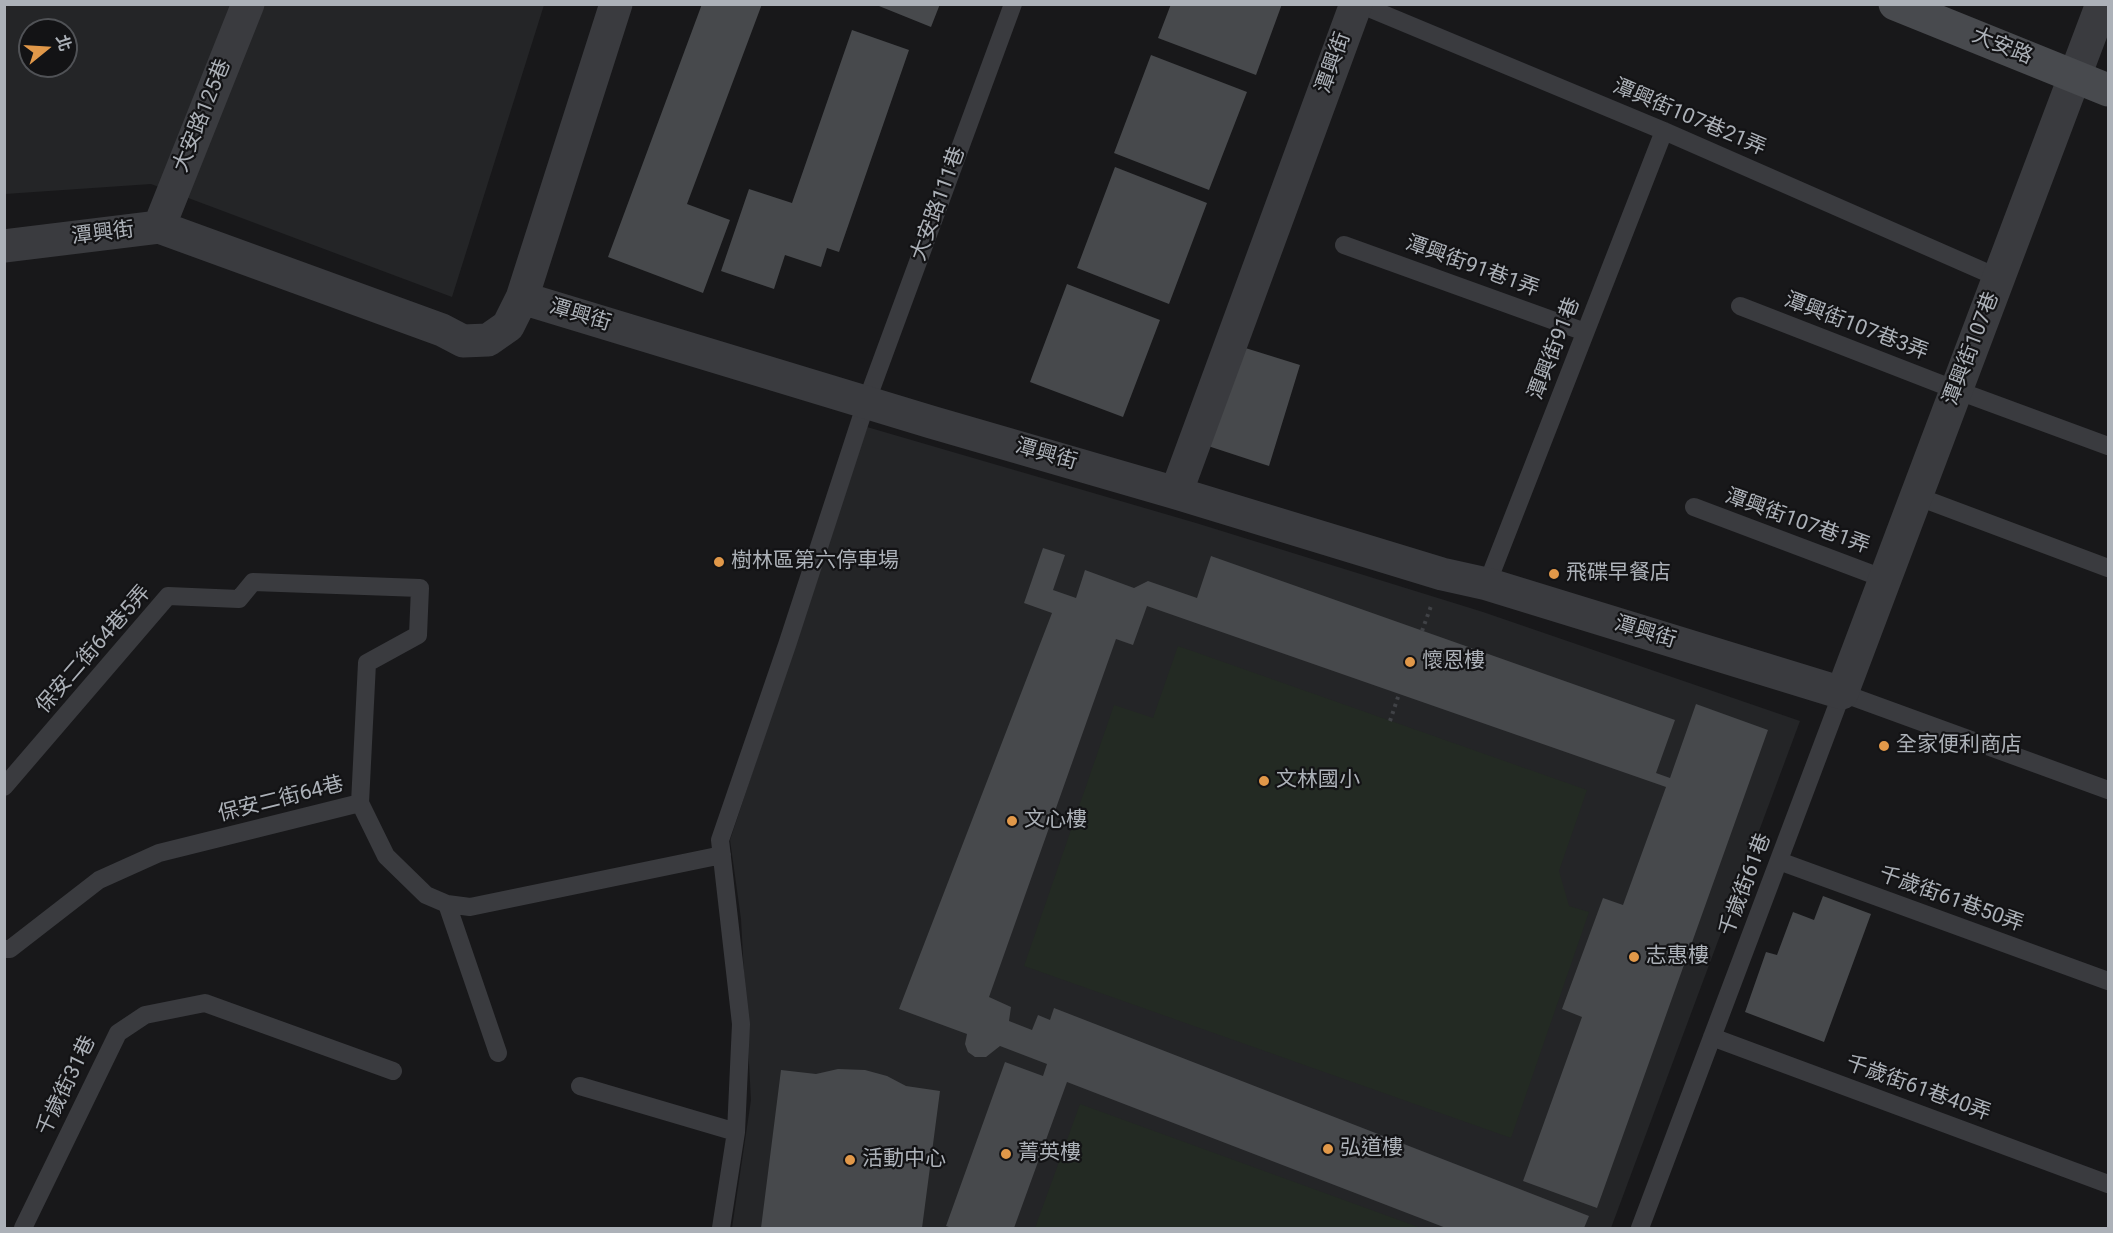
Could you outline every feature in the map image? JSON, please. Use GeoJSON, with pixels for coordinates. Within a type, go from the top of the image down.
{"type":"FeatureCollection","features":[{"type":"Feature","properties":{"kind":"street","name":"大安路125巷"},"geometry":{"type":"LineString","coordinates":[[159,227],[248,4]]}},
{"type":"Feature","properties":{"kind":"street"},"geometry":{"type":"LineString","coordinates":[[522,298],[616,4]]}},
{"type":"Feature","properties":{"kind":"street","name":"潭興街"},"geometry":{"type":"LineString","coordinates":[[1176,493],[1357,4]]}},
{"type":"Feature","properties":{"kind":"street","name":"大安路"},"geometry":{"type":"LineString","coordinates":[[1895,4],[2109,90]]}},
{"type":"Feature","properties":{"kind":"street","name":"潭興街107巷"},"geometry":{"type":"LineString","coordinates":[[1842,693],[2102,4]]}},
{"type":"Feature","properties":{"kind":"street","name":"潭興街"},"geometry":{"type":"LineString","coordinates":[[4,246],[159,227],[442,330],[464,341],[488,340],[507,326],[522,298],[1442,574],[1487,584],[1842,693]]}},
{"type":"Feature","properties":{"kind":"lane","name":"大安路111巷"},"geometry":{"type":"LineString","coordinates":[[722,1228],[736,1132],[741,1024],[720,840],[866,403],[1013,4]]}},
{"type":"Feature","properties":{"kind":"lane","name":"潭興街107巷21弄"},"geometry":{"type":"LineString","coordinates":[[1357,4],[1664,131],[1999,278]]}},
{"type":"Feature","properties":{"kind":"lane","name":"潭興街91巷"},"geometry":{"type":"LineString","coordinates":[[1487,584],[1664,131]]}},
{"type":"Feature","properties":{"kind":"lane","name":"潭興街91巷1弄"},"geometry":{"type":"LineString","coordinates":[[1344,245],[1585,332]]}},
{"type":"Feature","properties":{"kind":"lane","name":"潭興街107巷3弄"},"geometry":{"type":"LineString","coordinates":[[1740,306],[1956,390],[2109,446]]}},
{"type":"Feature","properties":{"kind":"lane"},"geometry":{"type":"LineString","coordinates":[[1916,496],[2109,568]]}},
{"type":"Feature","properties":{"kind":"lane","name":"潭興街107巷1弄"},"geometry":{"type":"LineString","coordinates":[[1694,507],[1885,579]]}},
{"type":"Feature","properties":{"kind":"lane","name":"保安二街64巷5弄"},"geometry":{"type":"LineString","coordinates":[[4,787],[168,596],[239,598],[253,582],[420,588],[418,635],[367,663],[360,803]]}},
{"type":"Feature","properties":{"kind":"lane","name":"潭興街"},"geometry":{"type":"LineString","coordinates":[[1842,693],[2109,790]]}},
{"type":"Feature","properties":{"kind":"lane","name":"千歲街61巷"},"geometry":{"type":"LineString","coordinates":[[1640,1228],[1842,693]]}},
{"type":"Feature","properties":{"kind":"lane","name":"保安二街64巷"},"geometry":{"type":"LineString","coordinates":[[4,949],[10,948],[99,880],[159,853],[360,803],[386,856],[426,895],[447,904],[470,908],[722,855]]}},
{"type":"Feature","properties":{"kind":"lane","name":"千歲街61巷50弄"},"geometry":{"type":"LineString","coordinates":[[1779,861],[2109,981]]}},
{"type":"Feature","properties":{"kind":"lane"},"geometry":{"type":"LineString","coordinates":[[447,904],[498,1053]]}},
{"type":"Feature","properties":{"kind":"lane","name":"千歲街31巷"},"geometry":{"type":"LineString","coordinates":[[23,1228],[118,1033],[145,1015],[205,1003],[393,1071]]}},
{"type":"Feature","properties":{"kind":"lane","name":"千歲街61巷40弄"},"geometry":{"type":"LineString","coordinates":[[1712,1037],[2109,1184]]}},
{"type":"Feature","properties":{"kind":"lane"},"geometry":{"type":"LineString","coordinates":[[580,1086],[736,1132]]}},
{"type":"Feature","properties":{"kind":"path"},"geometry":{"type":"LineString","coordinates":[[1390,721],[1399,694]]}},
{"type":"Feature","properties":{"kind":"shaded area"},"geometry":{"type":"Polygon","coordinates":[[[5,5],[544,5],[452,297],[151,184],[5,194],[5,5]]]}},
{"type":"Feature","properties":{"kind":"shaded area","name":"文林國小"},"geometry":{"type":"Polygon","coordinates":[[[867,427],[1196,523],[1483,612],[1800,721],[1611,1228],[732,1228],[751,1100],[741,919],[730,840],[867,427]]]}},
{"type":"Feature","properties":{"kind":"shaded area"},"geometry":{"type":"Polygon","coordinates":[[[1178,646],[1587,790],[1559,871],[1569,906],[1589,912],[1511,1138],[1024,966],[1114,705],[1153,718],[1178,646]]]}},
{"type":"Feature","properties":{"kind":"shaded area"},"geometry":{"type":"Polygon","coordinates":[[[1080,1104],[1421,1228],[1035,1228],[1080,1104]]]}},
{"type":"Feature","properties":{"kind":"building"},"geometry":{"type":"Polygon","coordinates":[[[702,4],[762,4],[687,204],[730,220],[703,293],[608,257],[702,4]]]}},
{"type":"Feature","properties":{"kind":"building"},"geometry":{"type":"Polygon","coordinates":[[[874,4],[940,4],[931,27],[874,4]]]}},
{"type":"Feature","properties":{"kind":"building"},"geometry":{"type":"Polygon","coordinates":[[[1171,4],[1282,4],[1256,75],[1158,38],[1171,4]]]}},
{"type":"Feature","properties":{"kind":"building"},"geometry":{"type":"Polygon","coordinates":[[[852,30],[909,50],[839,252],[827,248],[821,267],[785,255],[774,289],[721,271],[749,189],[792,203],[852,30]]]}},
{"type":"Feature","properties":{"kind":"building"},"geometry":{"type":"Polygon","coordinates":[[[1151,55],[1247,92],[1209,190],[1114,153],[1151,55]]]}},
{"type":"Feature","properties":{"kind":"building"},"geometry":{"type":"Polygon","coordinates":[[[1115,167],[1207,203],[1169,304],[1077,268],[1115,167]]]}},
{"type":"Feature","properties":{"kind":"building"},"geometry":{"type":"Polygon","coordinates":[[[1067,284],[1160,320],[1123,417],[1030,382],[1067,284]]]}},
{"type":"Feature","properties":{"kind":"building"},"geometry":{"type":"Polygon","coordinates":[[[1239,346],[1300,365],[1269,466],[1208,446],[1239,346]]]}},
{"type":"Feature","properties":{"kind":"building"},"geometry":{"type":"Polygon","coordinates":[[[1043,548],[1065,555],[1053,590],[1076,598],[1085,570],[1134,588],[1148,581],[1197,598],[1211,556],[1675,720],[1656,773],[1670,778],[1696,704],[1768,730],[1597,1208],[1523,1181],[1582,1017],[1562,1009],[1603,898],[1623,905],[1666,787],[1147,606],[1133,645],[1116,639],[989,997],[1011,1007],[1009,1021],[1032,1030],[1038,1015],[1050,1020],[1054,1008],[1589,1216],[1584,1228],[1446,1228],[1067,1082],[1014,1228],[952,1228],[946,1226],[1005,1062],[1043,1076],[1047,1064],[1000,1046],[986,1057],[975,1057],[968,1052],[965,1044],[967,1034],[899,1009],[1052,613],[1024,603],[1043,548]]]}},
{"type":"Feature","properties":{"kind":"building"},"geometry":{"type":"Polygon","coordinates":[[[1823,896],[1871,914],[1824,1042],[1745,1012],[1766,952],[1777,955],[1793,912],[1814,920],[1823,896]]]}},
{"type":"Feature","properties":{"kind":"building","name":"活動中心"},"geometry":{"type":"Polygon","coordinates":[[[838,1069],[865,1070],[887,1076],[906,1086],[940,1091],[922,1228],[761,1228],[781,1070],[816,1074],[838,1069]]]}},
{"type":"Feature","properties":{"kind":"place","name":"樹林區第六停車場"},"geometry":{"type":"Point","coordinates":[719,562]}},
{"type":"Feature","properties":{"kind":"place","name":"飛碟早餐店"},"geometry":{"type":"Point","coordinates":[1554,574]}},
{"type":"Feature","properties":{"kind":"place","name":"懷恩樓"},"geometry":{"type":"Point","coordinates":[1410,662]}},
{"type":"Feature","properties":{"kind":"place","name":"全家便利商店"},"geometry":{"type":"Point","coordinates":[1884,746]}},
{"type":"Feature","properties":{"kind":"place","name":"文林國小"},"geometry":{"type":"Point","coordinates":[1264,781]}},
{"type":"Feature","properties":{"kind":"place","name":"文心樓"},"geometry":{"type":"Point","coordinates":[1012,821]}},
{"type":"Feature","properties":{"kind":"place","name":"志惠樓"},"geometry":{"type":"Point","coordinates":[1634,957]}},
{"type":"Feature","properties":{"kind":"place","name":"弘道樓"},"geometry":{"type":"Point","coordinates":[1328,1149]}},
{"type":"Feature","properties":{"kind":"place","name":"菁英樓"},"geometry":{"type":"Point","coordinates":[1006,1154]}},
{"type":"Feature","properties":{"kind":"place","name":"活動中心"},"geometry":{"type":"Point","coordinates":[850,1160]}}]}
